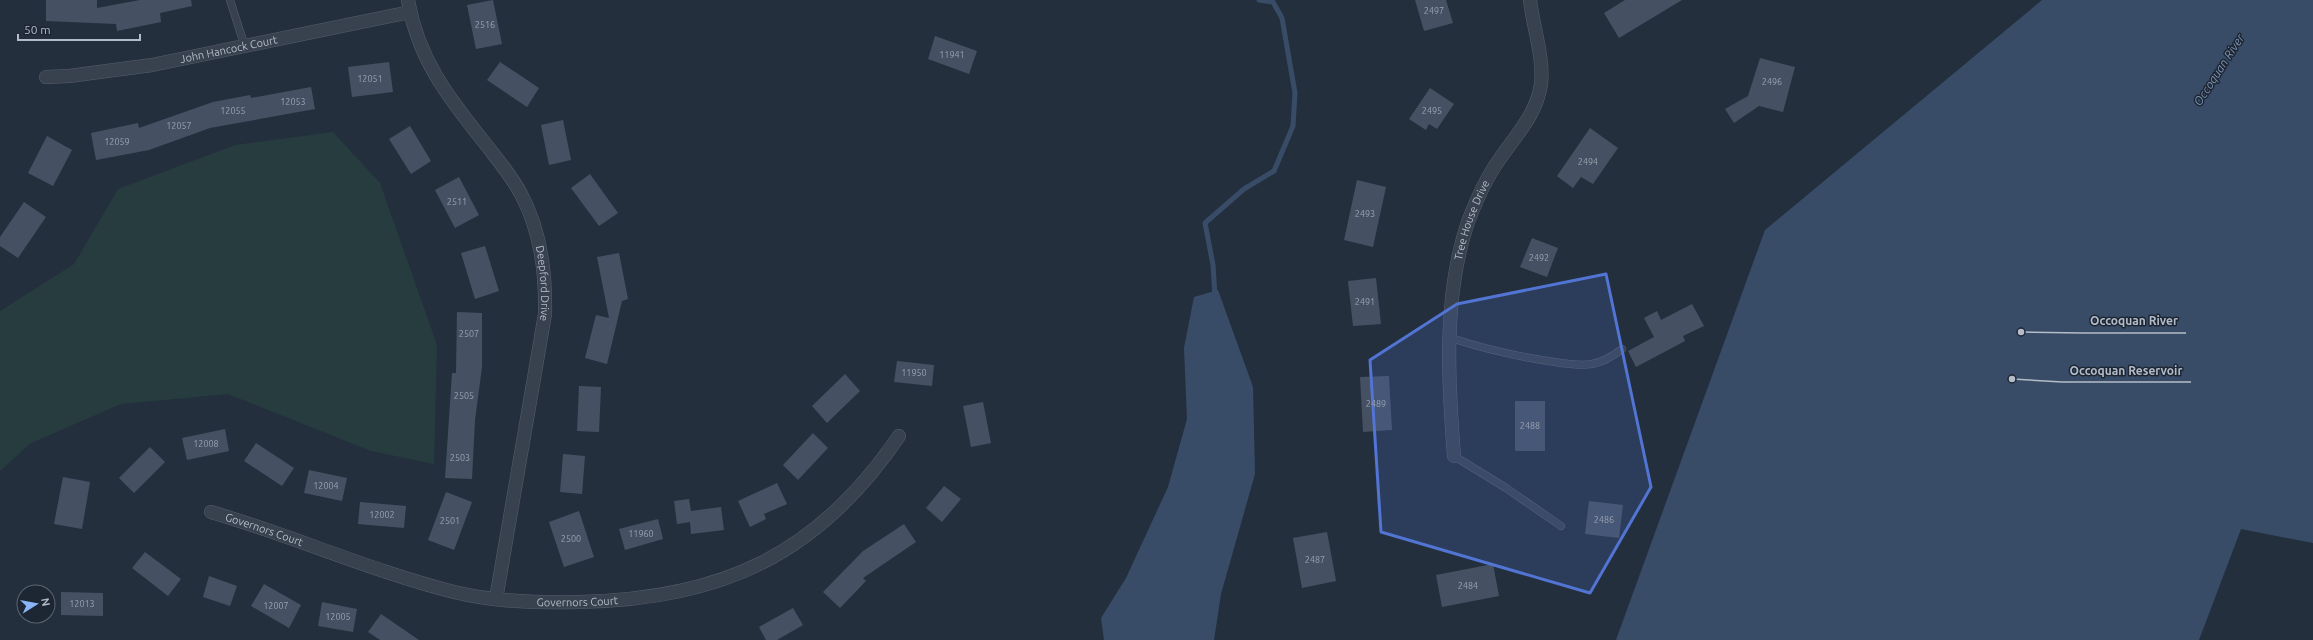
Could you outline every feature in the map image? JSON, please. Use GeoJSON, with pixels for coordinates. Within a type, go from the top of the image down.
{"type":"FeatureCollection","features":[{"type":"Feature","properties":{"kind":"street","name":"Tree House Drive"},"geometry":{"type":"LineString","coordinates":[[1454,456],[1450,338],[1454,280],[1461,247],[1469,222],[1488,178],[1498,161],[1529,119],[1538,97],[1541,83],[1541,65],[1530,0]]}},
{"type":"Feature","properties":{"kind":"street","name":"John Hancock Court"},"geometry":{"type":"LineString","coordinates":[[46,77],[69,76],[152,65],[245,46],[410,6]]}},
{"type":"Feature","properties":{"kind":"street","name":"Deepford Drive"},"geometry":{"type":"LineString","coordinates":[[410,6],[420,45],[432,71],[510,175],[522,194],[535,225],[543,258],[546,286],[545,314],[496,599]]}},
{"type":"Feature","properties":{"kind":"street","name":"Governors Court"},"geometry":{"type":"LineString","coordinates":[[211,512],[416,582],[456,592],[496,599],[539,603],[619,601],[650,598],[694,589],[738,574],[779,554],[828,520],[855,495],[879,467],[900,436]]}},
{"type":"Feature","properties":{"kind":"lane"},"geometry":{"type":"LineString","coordinates":[[230,0],[245,46]]}},
{"type":"Feature","properties":{"kind":"lane"},"geometry":{"type":"LineString","coordinates":[[1450,338],[1531,359],[1577,365],[1592,364],[1607,360],[1622,349]]}},
{"type":"Feature","properties":{"kind":"lane"},"geometry":{"type":"LineString","coordinates":[[1454,456],[1506,488],[1561,526]]}},
{"type":"Feature","properties":{"kind":"highlighted area"},"geometry":{"type":"Polygon","coordinates":[[[1606,274],[1651,487],[1590,593],[1381,532],[1370,360],[1457,304],[1606,274]]]}},
{"type":"Feature","properties":{"kind":"green space"},"geometry":{"type":"Polygon","coordinates":[[[333,132],[380,183],[437,345],[434,464],[371,451],[228,394],[121,404],[31,443],[0,471],[0,311],[74,264],[118,189],[235,145],[333,132]]]}},
{"type":"Feature","properties":{"kind":"water"},"geometry":{"type":"Polygon","coordinates":[[[2042,0],[2313,0],[2313,543],[2241,529],[2199,640],[1616,640],[1765,230],[2042,0]]]}},
{"type":"Feature","properties":{"kind":"water"},"geometry":{"type":"Polygon","coordinates":[[[1218,290],[1253,387],[1255,474],[1221,594],[1214,640],[1104,640],[1101,618],[1126,578],[1168,487],[1187,419],[1184,348],[1194,297],[1218,290]]]}},
{"type":"Feature","properties":{"kind":"building"},"geometry":{"type":"Polygon","coordinates":[[[46,0],[97,0],[97,8],[140,0],[191,0],[192,6],[160,13],[161,22],[117,31],[116,24],[46,21],[46,0]]]}},
{"type":"Feature","properties":{"kind":"building"},"geometry":{"type":"Polygon","coordinates":[[[493,0],[502,44],[476,49],[467,5],[493,0]]]}},
{"type":"Feature","properties":{"kind":"building"},"geometry":{"type":"Polygon","coordinates":[[[1415,0],[1446,0],[1453,23],[1424,31],[1415,0]]]}},
{"type":"Feature","properties":{"kind":"building"},"geometry":{"type":"Polygon","coordinates":[[[1625,0],[1682,0],[1619,38],[1604,13],[1625,0]]]}},
{"type":"Feature","properties":{"kind":"building"},"geometry":{"type":"Polygon","coordinates":[[[935,36],[977,51],[969,74],[928,59],[935,36]]]}},
{"type":"Feature","properties":{"kind":"building"},"geometry":{"type":"Polygon","coordinates":[[[1760,58],[1795,67],[1783,112],[1759,106],[1734,123],[1725,109],[1748,96],[1760,58]]]}},
{"type":"Feature","properties":{"kind":"building"},"geometry":{"type":"Polygon","coordinates":[[[389,62],[393,92],[352,97],[348,67],[389,62]]]}},
{"type":"Feature","properties":{"kind":"building"},"geometry":{"type":"Polygon","coordinates":[[[500,62],[539,88],[527,107],[487,80],[500,62]]]}},
{"type":"Feature","properties":{"kind":"building"},"geometry":{"type":"Polygon","coordinates":[[[311,87],[315,109],[210,128],[149,150],[96,160],[91,133],[138,123],[139,128],[213,102],[250,95],[251,98],[311,87]]]}},
{"type":"Feature","properties":{"kind":"building"},"geometry":{"type":"Polygon","coordinates":[[[1430,88],[1454,104],[1437,129],[1429,124],[1426,130],[1409,119],[1430,88]]]}},
{"type":"Feature","properties":{"kind":"building"},"geometry":{"type":"Polygon","coordinates":[[[563,120],[571,160],[549,165],[541,125],[563,120]]]}},
{"type":"Feature","properties":{"kind":"building"},"geometry":{"type":"Polygon","coordinates":[[[410,126],[431,161],[411,174],[389,139],[410,126]]]}},
{"type":"Feature","properties":{"kind":"building"},"geometry":{"type":"Polygon","coordinates":[[[1590,128],[1618,148],[1593,184],[1581,177],[1573,188],[1557,176],[1590,128]]]}},
{"type":"Feature","properties":{"kind":"building"},"geometry":{"type":"Polygon","coordinates":[[[47,136],[72,150],[53,186],[28,173],[47,136]]]}},
{"type":"Feature","properties":{"kind":"building"},"geometry":{"type":"Polygon","coordinates":[[[590,174],[618,213],[599,226],[571,188],[590,174]]]}},
{"type":"Feature","properties":{"kind":"building"},"geometry":{"type":"Polygon","coordinates":[[[459,177],[479,215],[455,228],[435,190],[459,177]]]}},
{"type":"Feature","properties":{"kind":"building"},"geometry":{"type":"Polygon","coordinates":[[[1357,180],[1386,187],[1373,247],[1344,240],[1357,180]]]}},
{"type":"Feature","properties":{"kind":"building"},"geometry":{"type":"Polygon","coordinates":[[[24,202],[46,217],[18,258],[0,246],[0,237],[24,202]]]}},
{"type":"Feature","properties":{"kind":"building"},"geometry":{"type":"Polygon","coordinates":[[[1532,238],[1558,248],[1547,277],[1520,267],[1532,238]]]}},
{"type":"Feature","properties":{"kind":"building"},"geometry":{"type":"Polygon","coordinates":[[[485,246],[499,291],[475,299],[461,253],[485,246]]]}},
{"type":"Feature","properties":{"kind":"building"},"geometry":{"type":"Polygon","coordinates":[[[619,253],[628,299],[622,301],[607,364],[585,358],[596,315],[609,318],[597,257],[619,253]]]}},
{"type":"Feature","properties":{"kind":"building"},"geometry":{"type":"Polygon","coordinates":[[[1376,278],[1381,324],[1353,326],[1348,281],[1376,278]]]}},
{"type":"Feature","properties":{"kind":"building"},"geometry":{"type":"Polygon","coordinates":[[[1692,304],[1704,326],[1683,336],[1685,341],[1636,367],[1628,351],[1654,337],[1644,318],[1657,311],[1661,320],[1692,304]]]}},
{"type":"Feature","properties":{"kind":"building"},"geometry":{"type":"Polygon","coordinates":[[[457,312],[482,313],[482,367],[475,420],[472,479],[445,478],[452,373],[456,373],[457,312]]]}},
{"type":"Feature","properties":{"kind":"building"},"geometry":{"type":"Polygon","coordinates":[[[897,361],[934,365],[932,386],[894,382],[897,361]]]}},
{"type":"Feature","properties":{"kind":"building"},"geometry":{"type":"Polygon","coordinates":[[[845,374],[860,391],[827,423],[812,406],[845,374]]]}},
{"type":"Feature","properties":{"kind":"building"},"geometry":{"type":"Polygon","coordinates":[[[1389,376],[1392,430],[1363,432],[1360,377],[1389,376]]]}},
{"type":"Feature","properties":{"kind":"building"},"geometry":{"type":"Polygon","coordinates":[[[579,386],[601,387],[599,432],[577,431],[579,386]]]}},
{"type":"Feature","properties":{"kind":"building"},"geometry":{"type":"Polygon","coordinates":[[[1515,401],[1545,401],[1545,451],[1515,451],[1515,401]]]}},
{"type":"Feature","properties":{"kind":"building"},"geometry":{"type":"Polygon","coordinates":[[[983,402],[991,443],[971,447],[963,406],[983,402]]]}},
{"type":"Feature","properties":{"kind":"building"},"geometry":{"type":"Polygon","coordinates":[[[225,429],[229,451],[187,460],[182,438],[225,429]]]}},
{"type":"Feature","properties":{"kind":"building"},"geometry":{"type":"Polygon","coordinates":[[[813,433],[828,448],[798,480],[783,465],[813,433]]]}},
{"type":"Feature","properties":{"kind":"building"},"geometry":{"type":"Polygon","coordinates":[[[256,443],[294,468],[282,486],[244,461],[256,443]]]}},
{"type":"Feature","properties":{"kind":"building"},"geometry":{"type":"Polygon","coordinates":[[[150,447],[165,462],[134,493],[119,478],[150,447]]]}},
{"type":"Feature","properties":{"kind":"building"},"geometry":{"type":"Polygon","coordinates":[[[563,454],[585,456],[582,494],[560,492],[563,454]]]}},
{"type":"Feature","properties":{"kind":"building"},"geometry":{"type":"Polygon","coordinates":[[[309,470],[347,478],[342,501],[304,493],[309,470]]]}},
{"type":"Feature","properties":{"kind":"building"},"geometry":{"type":"Polygon","coordinates":[[[63,477],[90,482],[82,529],[54,524],[63,477]]]}},
{"type":"Feature","properties":{"kind":"building"},"geometry":{"type":"Polygon","coordinates":[[[777,483],[787,504],[764,514],[766,519],[750,527],[738,501],[777,483]]]}},
{"type":"Feature","properties":{"kind":"building"},"geometry":{"type":"Polygon","coordinates":[[[944,486],[961,499],[942,522],[926,508],[944,486]]]}},
{"type":"Feature","properties":{"kind":"building"},"geometry":{"type":"Polygon","coordinates":[[[446,492],[472,502],[454,550],[428,540],[446,492]]]}},
{"type":"Feature","properties":{"kind":"building"},"geometry":{"type":"Polygon","coordinates":[[[689,499],[691,511],[721,507],[724,530],[691,534],[690,522],[677,524],[674,501],[689,499]]]}},
{"type":"Feature","properties":{"kind":"building"},"geometry":{"type":"Polygon","coordinates":[[[1589,501],[1623,505],[1619,538],[1585,534],[1589,501]]]}},
{"type":"Feature","properties":{"kind":"building"},"geometry":{"type":"Polygon","coordinates":[[[360,502],[406,506],[404,528],[358,524],[360,502]]]}},
{"type":"Feature","properties":{"kind":"building"},"geometry":{"type":"Polygon","coordinates":[[[579,511],[594,557],[564,567],[549,522],[579,511]]]}},
{"type":"Feature","properties":{"kind":"building"},"geometry":{"type":"Polygon","coordinates":[[[658,519],[663,539],[625,550],[619,529],[658,519]]]}},
{"type":"Feature","properties":{"kind":"building"},"geometry":{"type":"Polygon","coordinates":[[[904,524],[916,542],[863,578],[866,581],[840,608],[823,592],[863,551],[904,524]]]}},
{"type":"Feature","properties":{"kind":"building"},"geometry":{"type":"Polygon","coordinates":[[[1327,532],[1336,581],[1302,588],[1293,538],[1327,532]]]}},
{"type":"Feature","properties":{"kind":"building"},"geometry":{"type":"Polygon","coordinates":[[[145,552],[181,579],[168,596],[132,568],[145,552]]]}},
{"type":"Feature","properties":{"kind":"building"},"geometry":{"type":"Polygon","coordinates":[[[1493,564],[1499,596],[1442,607],[1436,575],[1493,564]]]}},
{"type":"Feature","properties":{"kind":"building"},"geometry":{"type":"Polygon","coordinates":[[[209,576],[237,586],[230,606],[203,597],[209,576]]]}},
{"type":"Feature","properties":{"kind":"building"},"geometry":{"type":"Polygon","coordinates":[[[264,584],[301,605],[289,628],[251,606],[264,584]]]}},
{"type":"Feature","properties":{"kind":"building"},"geometry":{"type":"Polygon","coordinates":[[[61,592],[103,593],[103,616],[61,615],[61,592]]]}},
{"type":"Feature","properties":{"kind":"building"},"geometry":{"type":"Polygon","coordinates":[[[322,602],[357,609],[353,632],[318,626],[322,602]]]}},
{"type":"Feature","properties":{"kind":"building"},"geometry":{"type":"Polygon","coordinates":[[[793,608],[803,625],[777,640],[766,640],[759,627],[793,608]]]}},
{"type":"Feature","properties":{"kind":"building"},"geometry":{"type":"Polygon","coordinates":[[[381,614],[419,640],[380,640],[368,632],[381,614]]]}},
{"type":"Feature","properties":{"kind":"waterway"},"geometry":{"type":"LineString","coordinates":[[1215,297],[1213,265],[1205,223],[1244,189],[1274,171],[1293,126],[1295,93],[1282,18],[1273,2],[1259,0]]}},
{"type":"Feature","properties":{"kind":"place","name":"Occoquan River"},"geometry":{"type":"Point","coordinates":[2021,332]}},
{"type":"Feature","properties":{"kind":"place","name":"Occoquan Reservoir"},"geometry":{"type":"Point","coordinates":[2012,379]}}]}
